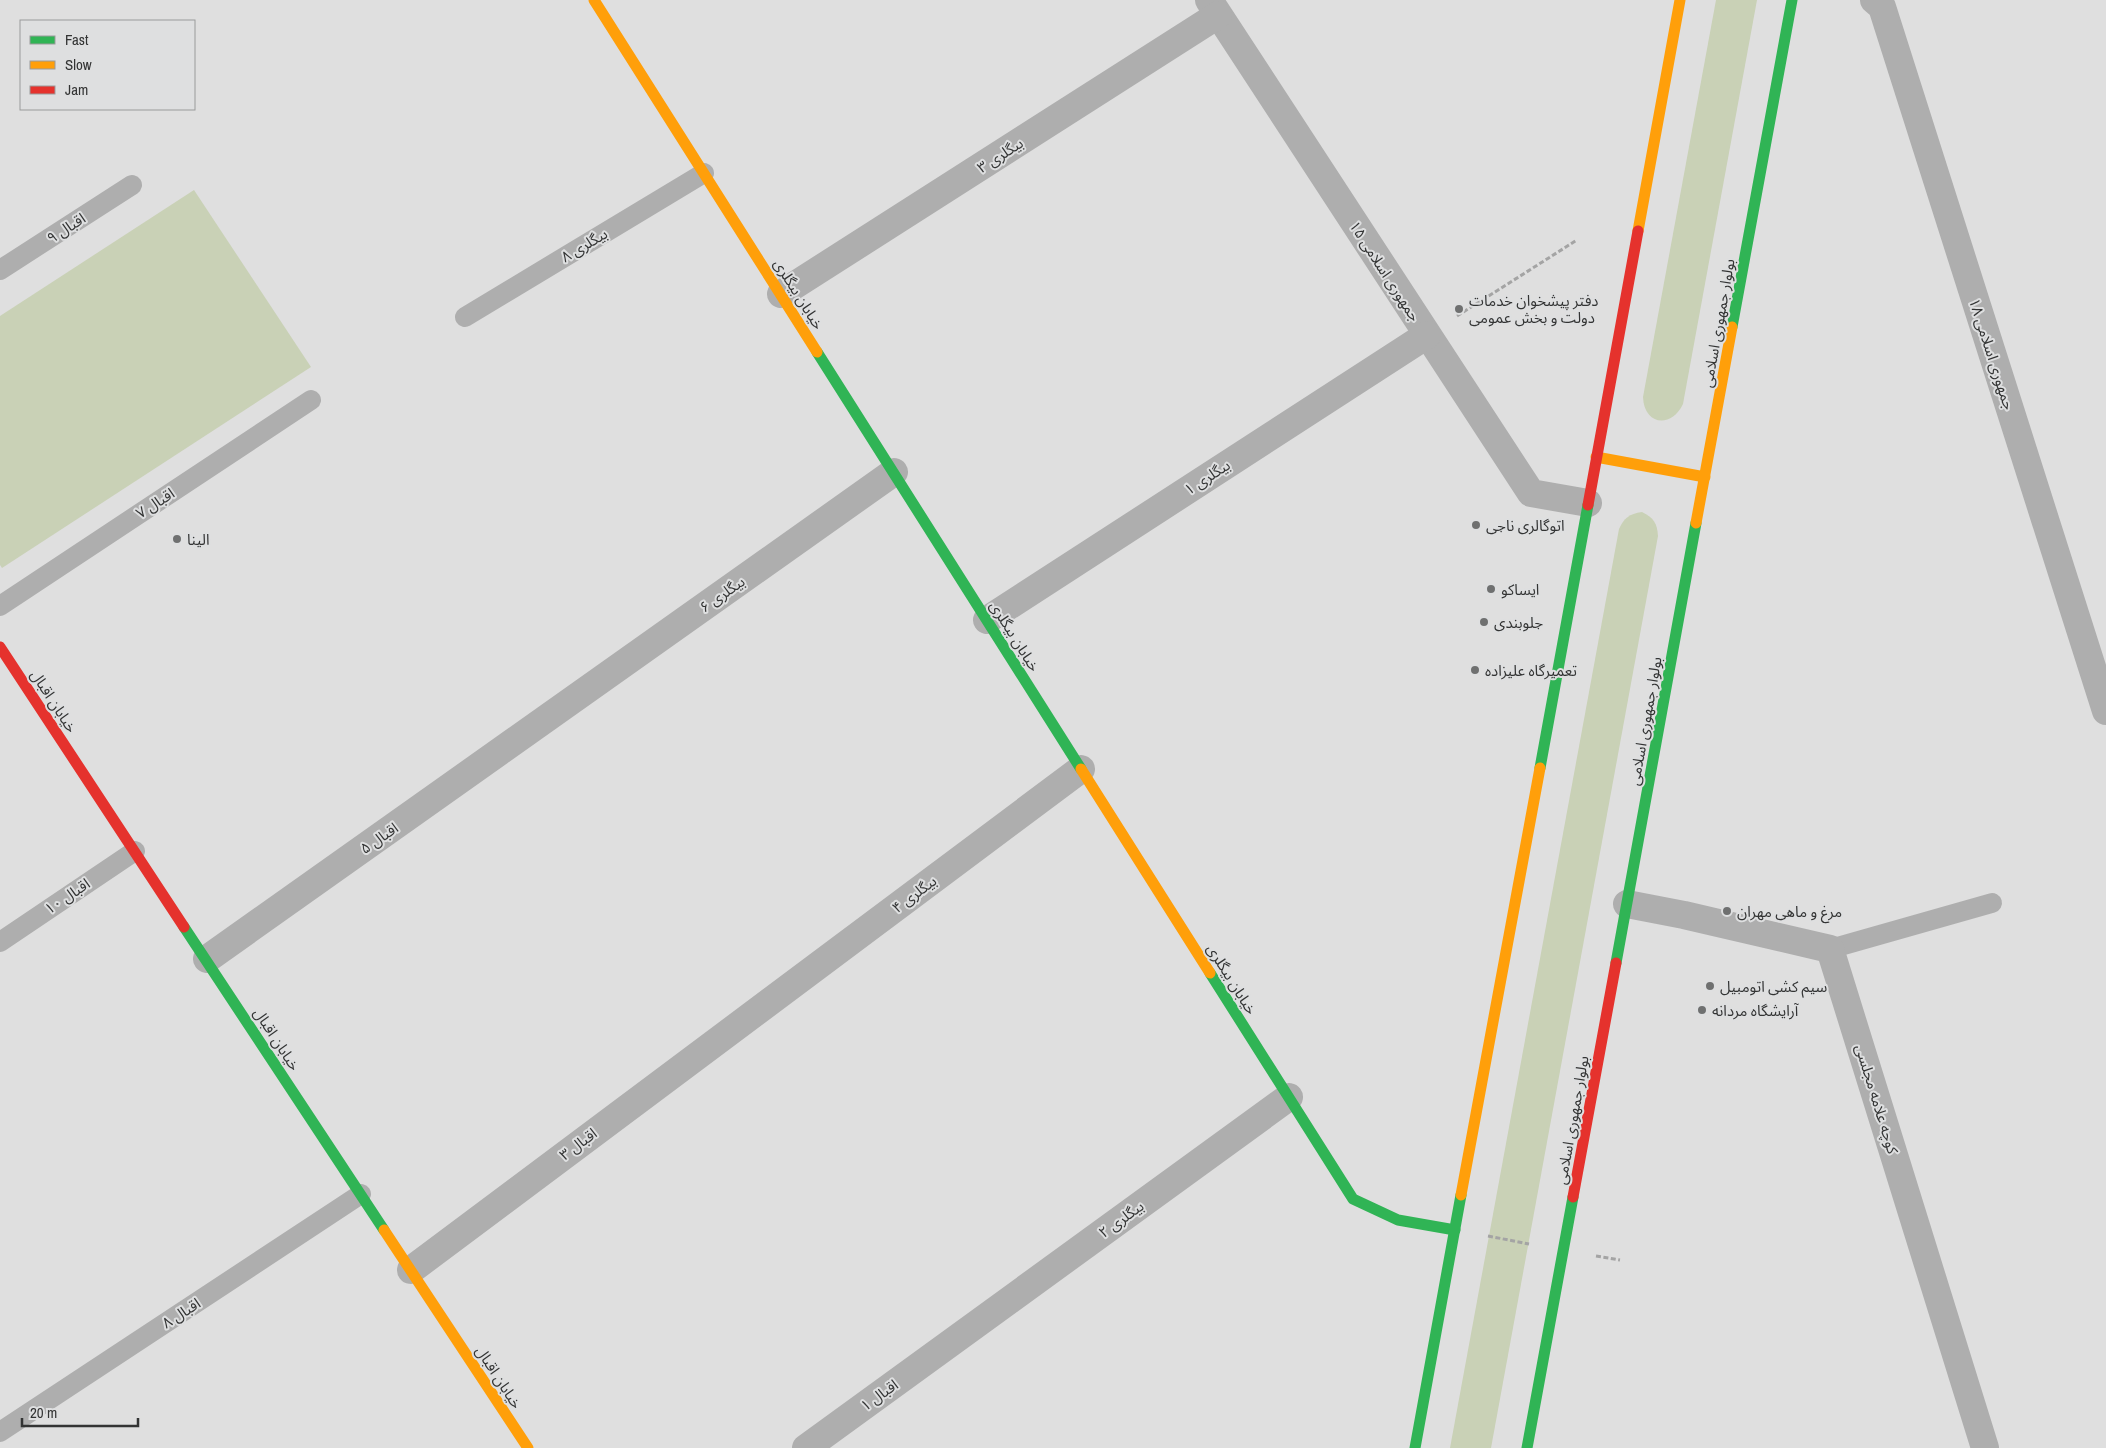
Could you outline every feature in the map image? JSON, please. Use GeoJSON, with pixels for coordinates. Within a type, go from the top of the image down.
{"type":"FeatureCollection","features":[{"type":"Feature","properties":{"kind":"main road","name":"خیابان بیگلری"},"geometry":{"type":"LineString","coordinates":[[594,0],[1353,1199],[1398,1220],[1455,1230]]}},
{"type":"Feature","properties":{"kind":"main road"},"geometry":{"type":"LineString","coordinates":[[1415,1448],[1680,0]]}},
{"type":"Feature","properties":{"kind":"main road","name":"بولوار جمهوری اسلامی"},"geometry":{"type":"LineString","coordinates":[[1527,1448],[1792,0]]}},
{"type":"Feature","properties":{"kind":"main road"},"geometry":{"type":"LineString","coordinates":[[1596,457],[1705,476]]}},
{"type":"Feature","properties":{"kind":"main road","name":"خیابان اقبال"},"geometry":{"type":"LineString","coordinates":[[0,647],[528,1448]]}},
{"type":"Feature","properties":{"kind":"street","name":"جمهوری اسلامی ۱۸"},"geometry":{"type":"LineString","coordinates":[[1874,0],[1882,7],[2106,711]]}},
{"type":"Feature","properties":{"kind":"street","name":"بیگلری ۳"},"geometry":{"type":"LineString","coordinates":[[781,294],[1213,7]]}},
{"type":"Feature","properties":{"kind":"street","name":"جمهوری اسلامی ۱۵"},"geometry":{"type":"LineString","coordinates":[[1213,7],[1531,493],[1588,503]]}},
{"type":"Feature","properties":{"kind":"street","name":"بیگلری ۱"},"geometry":{"type":"LineString","coordinates":[[987,620],[1427,335]]}},
{"type":"Feature","properties":{"kind":"street","name":"بیگلری ۶"},"geometry":{"type":"LineString","coordinates":[[551,716],[894,472]]}},
{"type":"Feature","properties":{"kind":"street","name":"اقبال ۵"},"geometry":{"type":"LineString","coordinates":[[207,960],[551,716]]}},
{"type":"Feature","properties":{"kind":"street","name":"بیگلری ۴"},"geometry":{"type":"LineString","coordinates":[[746,1019],[1081,768]]}},
{"type":"Feature","properties":{"kind":"street"},"geometry":{"type":"LineString","coordinates":[[1627,904],[1684,915],[1830,949]]}},
{"type":"Feature","properties":{"kind":"street","name":"کوچه علامه مجلسی"},"geometry":{"type":"LineString","coordinates":[[1830,949],[1985,1448]]}},
{"type":"Feature","properties":{"kind":"street","name":"اقبال ۳"},"geometry":{"type":"LineString","coordinates":[[411,1270],[746,1019]]}},
{"type":"Feature","properties":{"kind":"street","name":"بیگلری ۲"},"geometry":{"type":"LineString","coordinates":[[953,1341],[1289,1097]]}},
{"type":"Feature","properties":{"kind":"street","name":"اقبال ۱"},"geometry":{"type":"LineString","coordinates":[[806,1448],[953,1341]]}},
{"type":"Feature","properties":{"kind":"lane","name":"بیگلری ۸"},"geometry":{"type":"LineString","coordinates":[[465,317],[704,173]]}},
{"type":"Feature","properties":{"kind":"lane","name":"اقبال ۹"},"geometry":{"type":"LineString","coordinates":[[0,270],[132,185]]}},
{"type":"Feature","properties":{"kind":"lane","name":"اقبال ۷"},"geometry":{"type":"LineString","coordinates":[[0,606],[310,400]]}},
{"type":"Feature","properties":{"kind":"lane","name":"اقبال ۱۰"},"geometry":{"type":"LineString","coordinates":[[0,942],[135,851]]}},
{"type":"Feature","properties":{"kind":"lane"},"geometry":{"type":"LineString","coordinates":[[1830,949],[1992,903]]}},
{"type":"Feature","properties":{"kind":"lane","name":"اقبال ۸"},"geometry":{"type":"LineString","coordinates":[[0,1432],[361,1194]]}},
{"type":"Feature","properties":{"kind":"path"},"geometry":{"type":"LineString","coordinates":[[1427,335],[1577,240]]}},
{"type":"Feature","properties":{"kind":"green space"},"geometry":{"type":"Polygon","coordinates":[[[1716,0],[1757,0],[1683,404],[1672,417],[1659,420],[1653,418],[1648,413],[1643,397],[1716,0]]]}},
{"type":"Feature","properties":{"kind":"green space"},"geometry":{"type":"Polygon","coordinates":[[[194,190],[311,367],[2,568],[0,565],[0,316],[194,190]]]}},
{"type":"Feature","properties":{"kind":"green space"},"geometry":{"type":"Polygon","coordinates":[[[1642,512],[1654,521],[1658,536],[1491,1448],[1450,1448],[1619,529],[1628,517],[1642,512]]]}},
{"type":"Feature","properties":{"kind":"traffic: fast"},"geometry":{"type":"LineString","coordinates":[[1732,327],[1792,0]]}},
{"type":"Feature","properties":{"kind":"traffic: fast"},"geometry":{"type":"LineString","coordinates":[[817,352],[1081,769]]}},
{"type":"Feature","properties":{"kind":"traffic: fast"},"geometry":{"type":"LineString","coordinates":[[1540,768],[1588,505]]}},
{"type":"Feature","properties":{"kind":"traffic: fast"},"geometry":{"type":"LineString","coordinates":[[1616,963],[1696,523]]}},
{"type":"Feature","properties":{"kind":"traffic: fast"},"geometry":{"type":"LineString","coordinates":[[184,927],[384,1230]]}},
{"type":"Feature","properties":{"kind":"traffic: fast"},"geometry":{"type":"LineString","coordinates":[[1210,973],[1353,1199],[1398,1220],[1455,1230]]}},
{"type":"Feature","properties":{"kind":"traffic: fast"},"geometry":{"type":"LineString","coordinates":[[1415,1448],[1461,1195]]}},
{"type":"Feature","properties":{"kind":"traffic: fast"},"geometry":{"type":"LineString","coordinates":[[1527,1448],[1573,1197]]}},
{"type":"Feature","properties":{"kind":"traffic: slow"},"geometry":{"type":"LineString","coordinates":[[594,0],[817,352]]}},
{"type":"Feature","properties":{"kind":"traffic: slow"},"geometry":{"type":"LineString","coordinates":[[1638,231],[1680,0]]}},
{"type":"Feature","properties":{"kind":"traffic: slow"},"geometry":{"type":"LineString","coordinates":[[1696,523],[1732,327]]}},
{"type":"Feature","properties":{"kind":"traffic: slow"},"geometry":{"type":"LineString","coordinates":[[1596,457],[1705,477]]}},
{"type":"Feature","properties":{"kind":"traffic: slow"},"geometry":{"type":"LineString","coordinates":[[1461,1195],[1540,768]]}},
{"type":"Feature","properties":{"kind":"traffic: slow"},"geometry":{"type":"LineString","coordinates":[[1081,769],[1210,973]]}},
{"type":"Feature","properties":{"kind":"traffic: slow"},"geometry":{"type":"LineString","coordinates":[[384,1230],[528,1448]]}},
{"type":"Feature","properties":{"kind":"traffic: jam"},"geometry":{"type":"LineString","coordinates":[[1588,505],[1638,231]]}},
{"type":"Feature","properties":{"kind":"traffic: jam"},"geometry":{"type":"LineString","coordinates":[[0,647],[184,927]]}},
{"type":"Feature","properties":{"kind":"traffic: jam"},"geometry":{"type":"LineString","coordinates":[[1573,1197],[1616,963]]}},
{"type":"Feature","properties":{"kind":"place","name":"دفتر پیشخوان خدمات دولت و بخش عمومی"},"geometry":{"type":"Point","coordinates":[1459,309]}},
{"type":"Feature","properties":{"kind":"place","name":"اتوگالری ناجی"},"geometry":{"type":"Point","coordinates":[1476,525]}},
{"type":"Feature","properties":{"kind":"place","name":"الینا"},"geometry":{"type":"Point","coordinates":[177,539]}},
{"type":"Feature","properties":{"kind":"place","name":"ایساکو"},"geometry":{"type":"Point","coordinates":[1491,589]}},
{"type":"Feature","properties":{"kind":"place","name":"جلوبندی"},"geometry":{"type":"Point","coordinates":[1484,622]}},
{"type":"Feature","properties":{"kind":"place","name":"تعمیرگاه علیزاده"},"geometry":{"type":"Point","coordinates":[1475,670]}},
{"type":"Feature","properties":{"kind":"place","name":"مرغ و ماهی مهران"},"geometry":{"type":"Point","coordinates":[1727,911]}},
{"type":"Feature","properties":{"kind":"place","name":"سیم کشی اتومبیل"},"geometry":{"type":"Point","coordinates":[1710,986]}},
{"type":"Feature","properties":{"kind":"place","name":"آرایشگاه مردانه"},"geometry":{"type":"Point","coordinates":[1702,1010]}}]}
